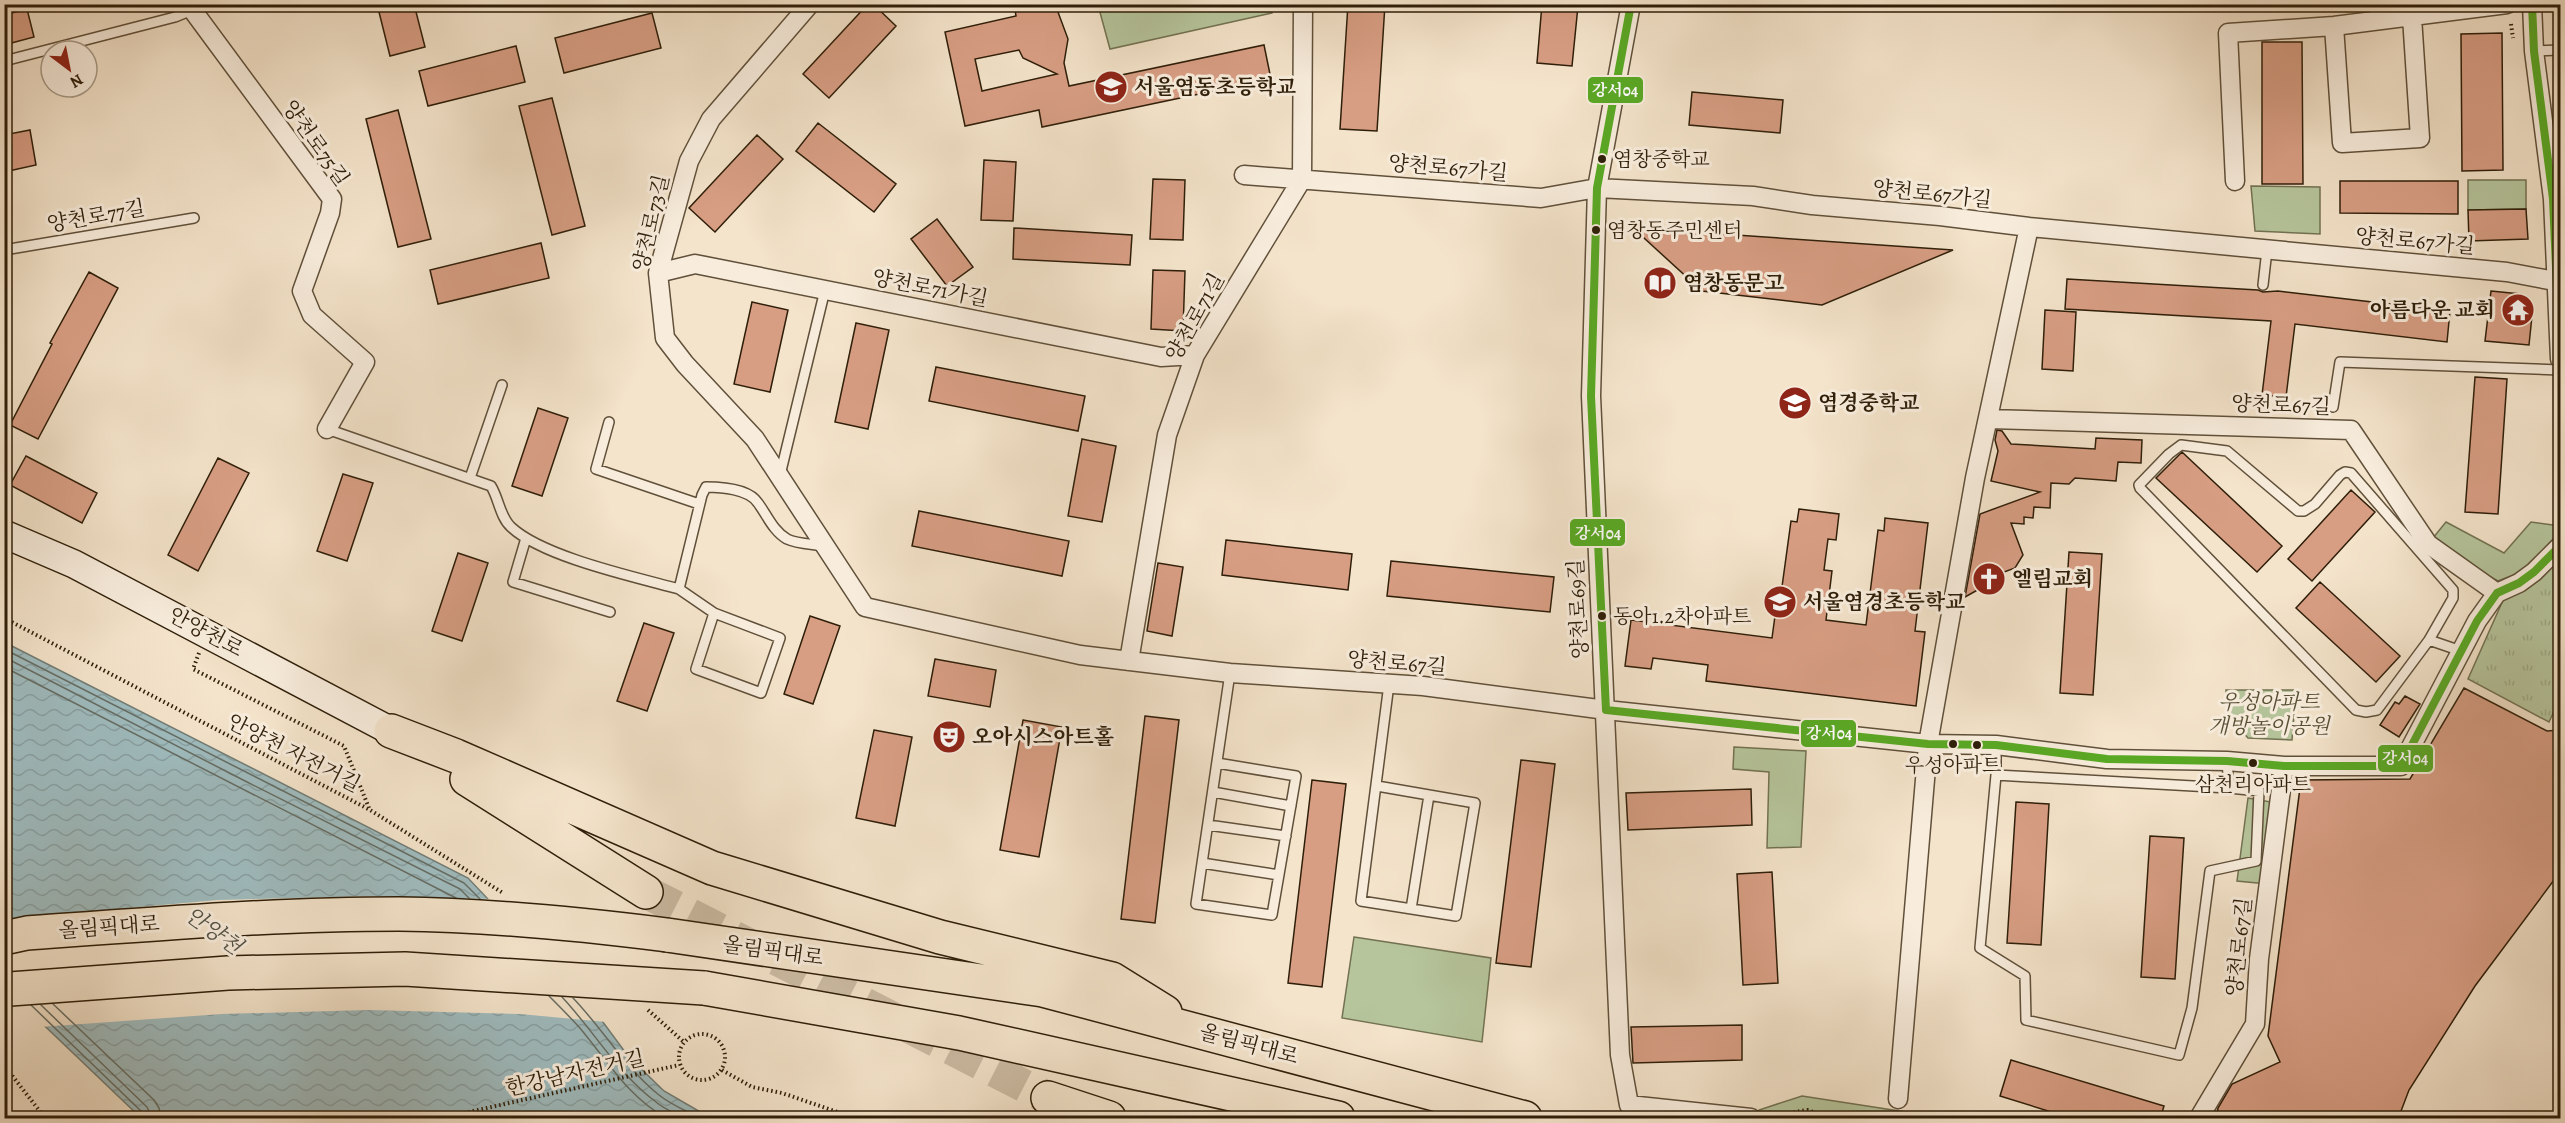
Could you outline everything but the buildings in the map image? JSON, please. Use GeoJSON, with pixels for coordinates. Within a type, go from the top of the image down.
{"type":"FeatureCollection","features":[{"type":"Feature","properties":{"kind":"highway"},"geometry":{"type":"LineString","coordinates":[[392,731],[646,892]]}},
{"type":"Feature","properties":{"kind":"highway"},"geometry":{"type":"LineString","coordinates":[[392,731],[456,756],[712,868],[940,937],[1112,979],[1194,1029]]}},
{"type":"Feature","properties":{"kind":"highway","name":"올림픽대로"},"geometry":{"type":"LineString","coordinates":[[4,938],[27,933],[206,920],[400,914],[584,924],[1043,990],[1525,1119]]}},
{"type":"Feature","properties":{"kind":"highway"},"geometry":{"type":"LineString","coordinates":[[6,990],[228,973],[405,969],[704,988],[959,1033],[1338,1119]]}},
{"type":"Feature","properties":{"kind":"highway"},"geometry":{"type":"LineString","coordinates":[[1048,1098],[1109,1119]]}},
{"type":"Feature","properties":{"kind":"main road","name":"안양천로"},"geometry":{"type":"LineString","coordinates":[[9,534],[74,564],[392,731]]}},
{"type":"Feature","properties":{"kind":"street","name":"양천로73길"},"geometry":{"type":"LineString","coordinates":[[810,4],[711,119],[688,161],[658,273],[665,338],[685,364],[754,439],[780,475],[865,607]]}},
{"type":"Feature","properties":{"kind":"street"},"geometry":{"type":"LineString","coordinates":[[1302,179],[1303,4]]}},
{"type":"Feature","properties":{"kind":"street","name":"양천로69길"},"geometry":{"type":"LineString","coordinates":[[1631,4],[1597,188],[1591,396],[1620,1056],[1629,1105],[1751,1119]]}},
{"type":"Feature","properties":{"kind":"street"},"geometry":{"type":"LineString","coordinates":[[2235,181],[2228,33],[2334,26],[2507,4]]}},
{"type":"Feature","properties":{"kind":"street"},"geometry":{"type":"LineString","coordinates":[[2532,4],[2534,51],[2553,199],[2560,359]]}},
{"type":"Feature","properties":{"kind":"street","name":"양천로75길"},"geometry":{"type":"LineString","coordinates":[[190,7],[332,199],[330,213],[302,291],[312,315],[365,362],[327,429]]}},
{"type":"Feature","properties":{"kind":"street"},"geometry":{"type":"LineString","coordinates":[[2334,26],[2342,143],[2420,138],[2412,17]]}},
{"type":"Feature","properties":{"kind":"street","name":"양천로67가길"},"geometry":{"type":"LineString","coordinates":[[1244,175],[1540,198],[1597,188],[1753,196],[1812,205],[1940,216],[2029,227],[2508,272],[2558,282]]}},
{"type":"Feature","properties":{"kind":"street","name":"양천로71길"},"geometry":{"type":"LineString","coordinates":[[1129,661],[1167,435],[1195,355],[1302,179]]}},
{"type":"Feature","properties":{"kind":"street"},"geometry":{"type":"LineString","coordinates":[[1898,1099],[1928,744],[1975,478],[2029,227]]}},
{"type":"Feature","properties":{"kind":"street","name":"양천로71가길"},"geometry":{"type":"LineString","coordinates":[[658,273],[695,264],[1161,357],[1195,355]]}},
{"type":"Feature","properties":{"kind":"street","name":"양천로67길"},"geometry":{"type":"LineString","coordinates":[[865,607],[1080,655],[1230,673],[1389,684],[1606,710],[1928,744],[1996,745],[2107,759],[2228,761],[2284,766],[2401,766],[2477,621],[2497,592],[2428,544],[2351,430],[1989,419]]}},
{"type":"Feature","properties":{"kind":"street"},"geometry":{"type":"LineString","coordinates":[[2497,592],[2519,583],[2534,572],[2560,546]]}},
{"type":"Feature","properties":{"kind":"street","name":"양천로67길"},"geometry":{"type":"LineString","coordinates":[[2199,1119],[2255,1024],[2259,959],[2284,766]]}},
{"type":"Feature","properties":{"kind":"lane","name":"양천로75길"},"geometry":{"type":"LineString","coordinates":[[4,61],[175,17],[190,7]]}},
{"type":"Feature","properties":{"kind":"lane"},"geometry":{"type":"LineString","coordinates":[[2534,51],[2560,50]]}},
{"type":"Feature","properties":{"kind":"lane","name":"양천로77길"},"geometry":{"type":"LineString","coordinates":[[4,250],[194,218]]}},
{"type":"Feature","properties":{"kind":"lane"},"geometry":{"type":"LineString","coordinates":[[2263,285],[2267,250]]}},
{"type":"Feature","properties":{"kind":"lane"},"geometry":{"type":"LineString","coordinates":[[780,475],[825,290]]}},
{"type":"Feature","properties":{"kind":"lane"},"geometry":{"type":"LineString","coordinates":[[2333,407],[2340,362],[2560,369]]}},
{"type":"Feature","properties":{"kind":"lane"},"geometry":{"type":"LineString","coordinates":[[470,478],[502,385]]}},
{"type":"Feature","properties":{"kind":"lane"},"geometry":{"type":"LineString","coordinates":[[609,422],[596,469],[699,504]]}},
{"type":"Feature","properties":{"kind":"lane"},"geometry":{"type":"LineString","coordinates":[[327,429],[491,486],[510,526],[526,538],[604,568],[678,589],[714,613],[780,638],[761,693],[696,669],[714,613]]}},
{"type":"Feature","properties":{"kind":"lane"},"geometry":{"type":"LineString","coordinates":[[2181,445],[2227,451],[2298,511],[2310,509],[2340,475],[2345,472],[2351,473],[2453,590],[2453,598],[2429,640],[2376,710],[2366,712],[2356,710],[2139,485],[2181,445]]}},
{"type":"Feature","properties":{"kind":"lane"},"geometry":{"type":"LineString","coordinates":[[678,589],[699,504],[706,487],[722,487],[757,500],[769,523],[788,539],[826,546]]}},
{"type":"Feature","properties":{"kind":"lane"},"geometry":{"type":"LineString","coordinates":[[526,538],[513,582],[610,612]]}},
{"type":"Feature","properties":{"kind":"lane"},"geometry":{"type":"LineString","coordinates":[[2429,640],[2461,651]]}},
{"type":"Feature","properties":{"kind":"lane"},"geometry":{"type":"LineString","coordinates":[[1217,763],[1296,776],[1272,915],[1196,904],[1230,673]]}},
{"type":"Feature","properties":{"kind":"lane"},"geometry":{"type":"LineString","coordinates":[[1377,786],[1475,803],[1456,916],[1361,901],[1389,684]]}},
{"type":"Feature","properties":{"kind":"lane"},"geometry":{"type":"LineString","coordinates":[[1996,745],[1996,776],[1980,948],[2025,976],[2026,1020],[2179,1055],[2192,1008],[2210,871],[2256,861],[2259,791],[1996,776]]}},
{"type":"Feature","properties":{"kind":"lane"},"geometry":{"type":"LineString","coordinates":[[2228,761],[2229,788]]}},
{"type":"Feature","properties":{"kind":"lane"},"geometry":{"type":"LineString","coordinates":[[1213,792],[1291,806]]}},
{"type":"Feature","properties":{"kind":"lane"},"geometry":{"type":"LineString","coordinates":[[1411,909],[1428,795]]}},
{"type":"Feature","properties":{"kind":"lane"},"geometry":{"type":"LineString","coordinates":[[1208,825],[1286,836]]}},
{"type":"Feature","properties":{"kind":"lane"},"geometry":{"type":"LineString","coordinates":[[1202,863],[1279,875]]}},
{"type":"Feature","properties":{"kind":"path"},"geometry":{"type":"LineString","coordinates":[[2511,24],[2514,48]]}},
{"type":"Feature","properties":{"kind":"path","name":"안양천 자전거길"},"geometry":{"type":"LineString","coordinates":[[4,618],[370,810],[512,898]]}},
{"type":"Feature","properties":{"kind":"path"},"geometry":{"type":"LineString","coordinates":[[208,633],[193,669],[344,746],[370,810]]}},
{"type":"Feature","properties":{"kind":"path"},"geometry":{"type":"LineString","coordinates":[[657,1017],[684,1042]]}},
{"type":"Feature","properties":{"kind":"path"},"geometry":{"type":"LineString","coordinates":[[696,1034],[704,1034],[717,1040],[725,1052],[722,1070],[713,1078],[697,1081],[690,1078],[680,1065],[678,1057],[684,1042],[696,1034]]}},
{"type":"Feature","properties":{"kind":"path"},"geometry":{"type":"LineString","coordinates":[[4,1065],[45,1119]]}},
{"type":"Feature","properties":{"kind":"path","name":"한강남자전거길"},"geometry":{"type":"LineString","coordinates":[[442,1119],[680,1065]]}},
{"type":"Feature","properties":{"kind":"path"},"geometry":{"type":"LineString","coordinates":[[722,1070],[752,1087],[782,1093],[855,1119]]}},
{"type":"Feature","properties":{"kind":"path"},"geometry":{"type":"LineString","coordinates":[[1762,1119],[1807,1110],[1833,1119]]}},
{"type":"Feature","properties":{"kind":"green space"},"geometry":{"type":"Polygon","coordinates":[[[1270,4],[1272,13],[1110,49],[1098,5],[1270,4]]]}},
{"type":"Feature","properties":{"kind":"green space"},"geometry":{"type":"Polygon","coordinates":[[[2468,180],[2526,180],[2526,209],[2468,210],[2468,180]]]}},
{"type":"Feature","properties":{"kind":"green space"},"geometry":{"type":"Polygon","coordinates":[[[2251,186],[2320,187],[2320,234],[2255,231],[2251,186]]]}},
{"type":"Feature","properties":{"kind":"green space"},"geometry":{"type":"Polygon","coordinates":[[[2446,522],[2504,553],[2531,522],[2560,526],[2554,546],[2547,555],[2528,568],[2498,581],[2428,544],[2446,522]]]}},
{"type":"Feature","properties":{"kind":"green space"},"geometry":{"type":"Polygon","coordinates":[[[2560,557],[2560,698],[2549,722],[2468,679],[2504,598],[2560,557]]]}},
{"type":"Feature","properties":{"kind":"green space","name":"우성아파트 개방놀이공원"},"geometry":{"type":"Polygon","coordinates":[[[2226,690],[2296,690],[2292,740],[2248,738],[2227,714],[2226,690]]]}},
{"type":"Feature","properties":{"kind":"green space"},"geometry":{"type":"Polygon","coordinates":[[[1734,747],[1806,751],[1801,847],[1767,848],[1769,772],[1733,769],[1734,747]]]}},
{"type":"Feature","properties":{"kind":"green space"},"geometry":{"type":"Polygon","coordinates":[[[2248,798],[2277,803],[2267,884],[2237,881],[2248,798]]]}},
{"type":"Feature","properties":{"kind":"green space"},"geometry":{"type":"Polygon","coordinates":[[[1354,937],[1491,958],[1482,1042],[1342,1018],[1354,937]]]}},
{"type":"Feature","properties":{"kind":"green space"},"geometry":{"type":"Polygon","coordinates":[[[1802,1096],[1945,1118],[1758,1118],[1759,1110],[1802,1096]]]}},
{"type":"Feature","properties":{"kind":"water","name":"안양천"},"geometry":{"type":"Polygon","coordinates":[[[4,642],[468,878],[597,1014],[628,1056],[664,1091],[702,1113],[717,1118],[141,1118],[5,988],[4,642]]]}},
{"type":"Feature","properties":{"kind":"pier"},"geometry":{"type":"Polygon","coordinates":[[[374,896],[492,899],[606,1022],[520,1014],[369,1010],[222,1014],[40,1027],[4,992],[5,919],[218,900],[374,896]]]}},
{"type":"Feature","properties":{"kind":"tunnel"},"geometry":{"type":"LineString","coordinates":[[646,892],[1048,1098]]}},
{"type":"Feature","properties":{"kind":"transit line","name":"강서04"},"geometry":{"type":"LineString","coordinates":[[1606,710],[1591,396],[1597,188],[1631,4]]}},
{"type":"Feature","properties":{"kind":"transit line","name":"강서04"},"geometry":{"type":"LineString","coordinates":[[2532,4],[2534,51],[2553,199],[2560,359]]}},
{"type":"Feature","properties":{"kind":"transit line","name":"강서04"},"geometry":{"type":"LineString","coordinates":[[1606,710],[1928,744],[1996,745],[2107,759],[2227,761],[2284,766],[2401,766],[2477,621],[2497,593],[2519,583],[2534,572],[2560,546]]}},
{"type":"Feature","properties":{"kind":"place","name":"서울염동초등학교"},"geometry":{"type":"Point","coordinates":[1111,87]}},
{"type":"Feature","properties":{"kind":"place","name":"염창중학교"},"geometry":{"type":"Point","coordinates":[1602,159]}},
{"type":"Feature","properties":{"kind":"place","name":"염창동주민센터"},"geometry":{"type":"Point","coordinates":[1596,230]}},
{"type":"Feature","properties":{"kind":"place","name":"염창동문고"},"geometry":{"type":"Point","coordinates":[1660,283]}},
{"type":"Feature","properties":{"kind":"place","name":"아름다운 교회"},"geometry":{"type":"Point","coordinates":[2518,310]}},
{"type":"Feature","properties":{"kind":"place","name":"염경중학교"},"geometry":{"type":"Point","coordinates":[1795,403]}},
{"type":"Feature","properties":{"kind":"place","name":"엘림교회"},"geometry":{"type":"Point","coordinates":[1989,579]}},
{"type":"Feature","properties":{"kind":"place","name":"서울염경초등학교"},"geometry":{"type":"Point","coordinates":[1780,602]}},
{"type":"Feature","properties":{"kind":"place","name":"동아1.2차아파트"},"geometry":{"type":"Point","coordinates":[1602,616]}},
{"type":"Feature","properties":{"kind":"place","name":"오아시스아트홀"},"geometry":{"type":"Point","coordinates":[949,737]}},
{"type":"Feature","properties":{"kind":"place","name":"우성아파트"},"geometry":{"type":"Point","coordinates":[1953,744]}},
{"type":"Feature","properties":{"kind":"place","name":"삼천리아파트"},"geometry":{"type":"Point","coordinates":[2253,763]}}]}
